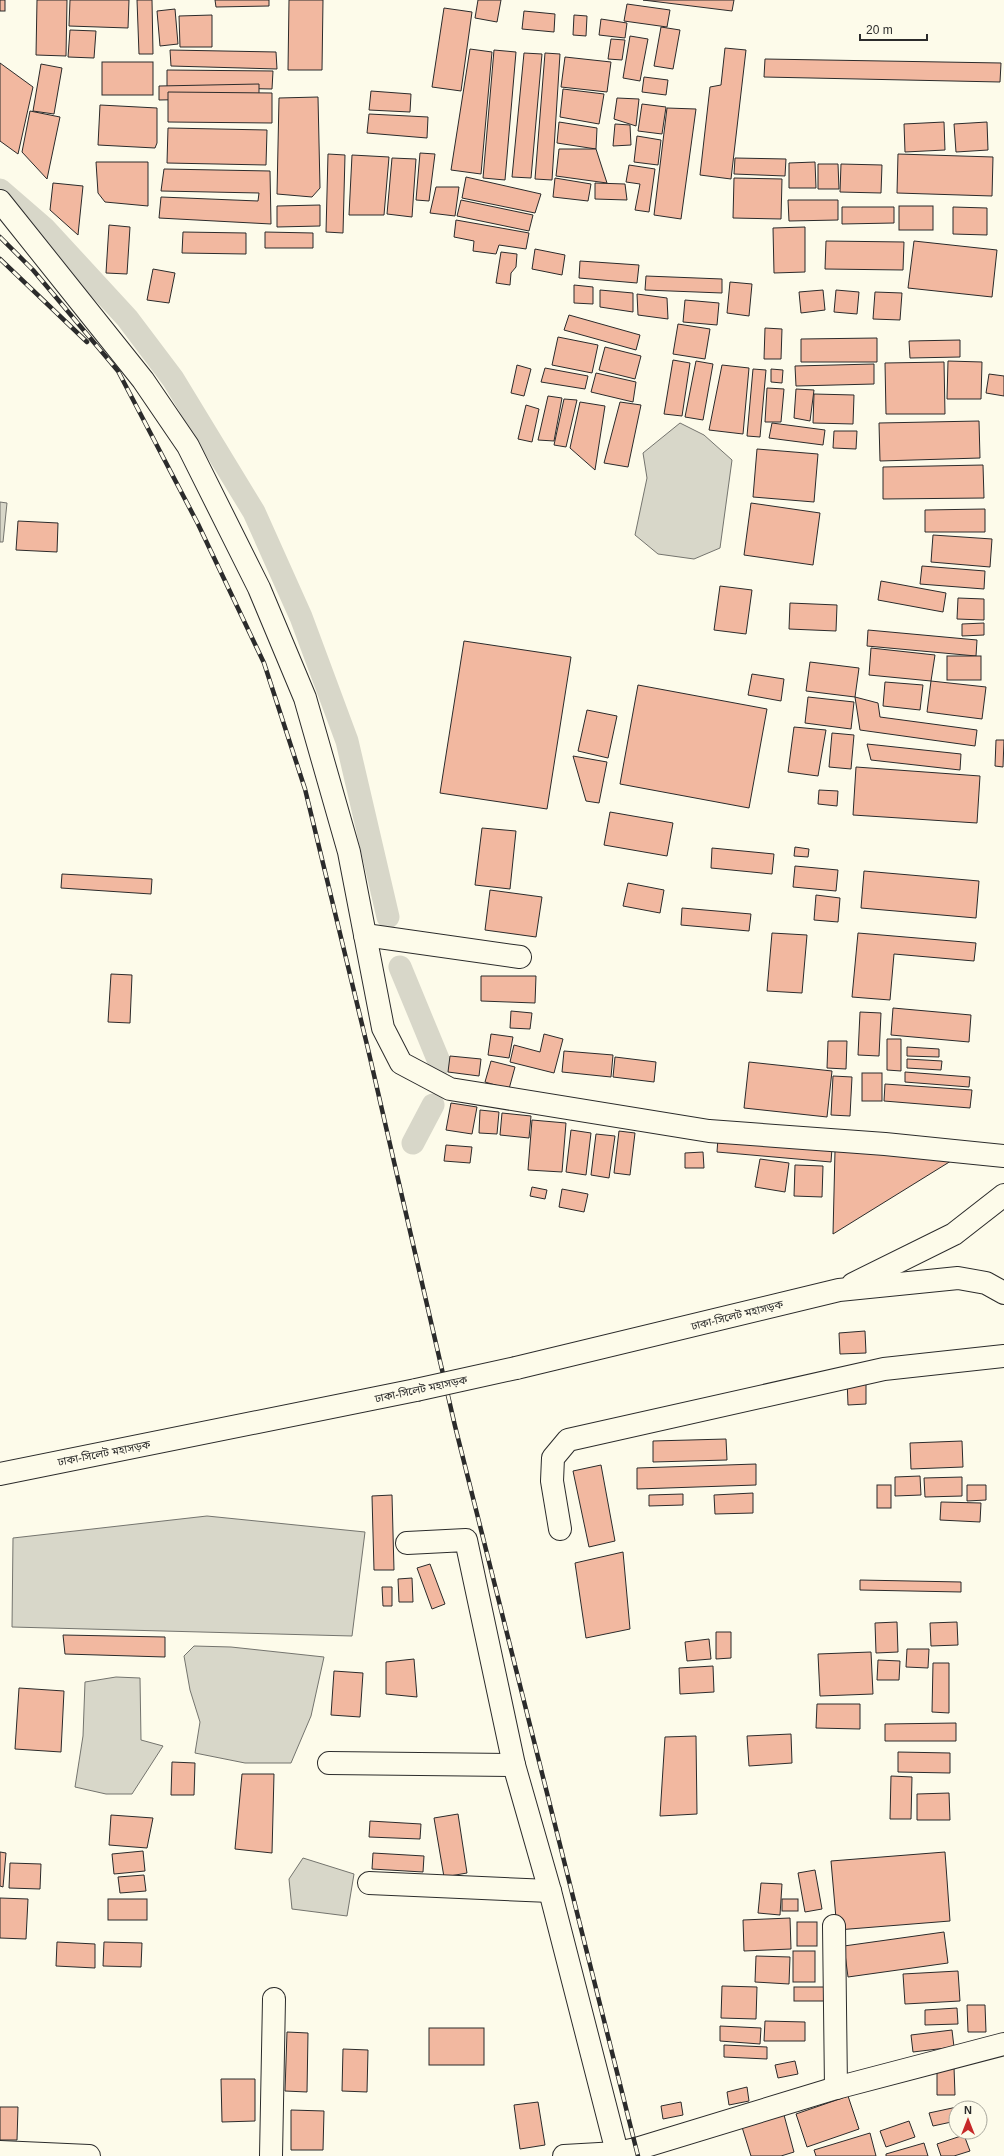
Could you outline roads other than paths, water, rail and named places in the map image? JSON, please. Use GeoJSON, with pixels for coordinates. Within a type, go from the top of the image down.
{"type":"FeatureCollection","features":[{"type":"Feature","properties":{"kind":"main road"},"geometry":{"type":"LineString","coordinates":[[0,201],[143,380],[188,446],[259,588],[305,698],[349,852],[383,1028],[401,1063],[450,1088],[709,1131],[885,1144],[1004,1156]]}},
{"type":"Feature","properties":{"kind":"main road"},"geometry":{"type":"LineString","coordinates":[[365,935],[520,958]]}},
{"type":"Feature","properties":{"kind":"main road","name":"ঢাকা-সিলেট মহাসড়ক"},"geometry":{"type":"LineString","coordinates":[[839,1290],[954,1234],[1004,1195]]}},
{"type":"Feature","properties":{"kind":"main road","name":"ঢাকা-সিলেট মহাসড়ক"},"geometry":{"type":"LineString","coordinates":[[0,1474],[416,1390],[516,1368],[839,1290],[958,1278],[986,1283],[1004,1293]]}},
{"type":"Feature","properties":{"kind":"main road"},"geometry":{"type":"LineString","coordinates":[[560,1529],[552,1481],[553,1458],[568,1440],[884,1369],[1004,1356]]}},
{"type":"Feature","properties":{"kind":"main road"},"geometry":{"type":"LineString","coordinates":[[407,1543],[466,1540],[514,1765],[550,1892],[618,2154]]}},
{"type":"Feature","properties":{"kind":"main road"},"geometry":{"type":"LineString","coordinates":[[329,1763],[514,1765]]}},
{"type":"Feature","properties":{"kind":"main road"},"geometry":{"type":"LineString","coordinates":[[369,1883],[550,1892]]}},
{"type":"Feature","properties":{"kind":"main road"},"geometry":{"type":"LineString","coordinates":[[834,1926],[836,2088]]}},
{"type":"Feature","properties":{"kind":"main road"},"geometry":{"type":"LineString","coordinates":[[271,2156],[274,1999]]}},
{"type":"Feature","properties":{"kind":"main road"},"geometry":{"type":"LineString","coordinates":[[564,2156],[618,2154],[836,2088],[1004,2044]]}},
{"type":"Feature","properties":{"kind":"main road"},"geometry":{"type":"LineString","coordinates":[[0,2152],[89,2156]]}},
{"type":"Feature","properties":{"kind":"waterway"},"geometry":{"type":"LineString","coordinates":[[0,190],[45,229],[127,318],[173,379],[254,512],[301,617],[347,741],[388,917]]}},
{"type":"Feature","properties":{"kind":"waterway"},"geometry":{"type":"LineString","coordinates":[[400,967],[440,1064]]}},
{"type":"Feature","properties":{"kind":"waterway"},"geometry":{"type":"LineString","coordinates":[[413,1143],[433,1105]]}},
{"type":"Feature","properties":{"kind":"railway"},"geometry":{"type":"LineString","coordinates":[[0,237],[33,270],[118,371],[198,524],[264,663],[305,789],[368,1049],[455,1426],[638,2156]]}},
{"type":"Feature","properties":{"kind":"railway"},"geometry":{"type":"LineString","coordinates":[[0,259],[87,342]]}}]}
